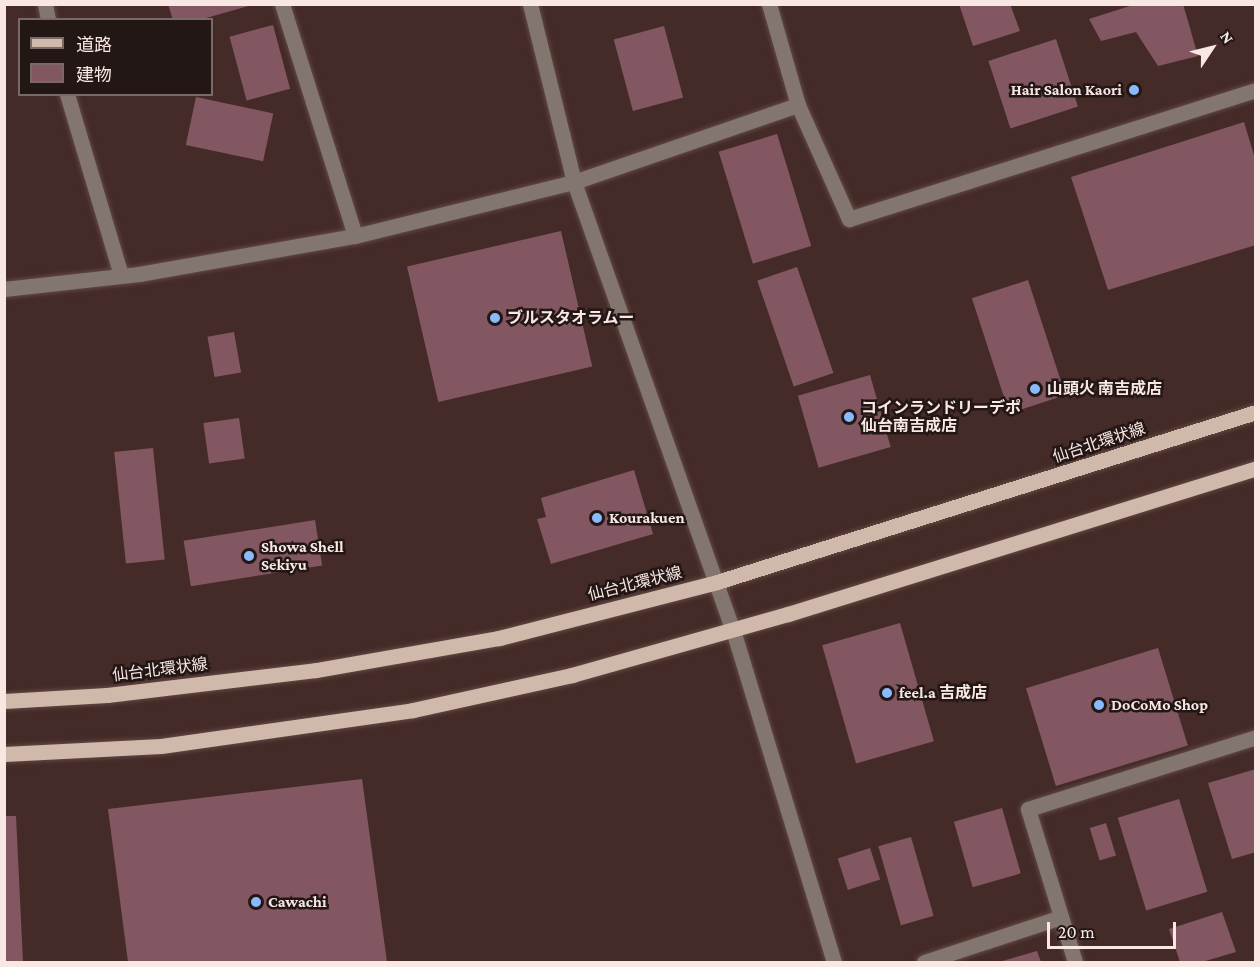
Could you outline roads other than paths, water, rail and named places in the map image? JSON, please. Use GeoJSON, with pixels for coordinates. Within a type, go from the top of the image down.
{"type":"FeatureCollection","features":[{"type":"Feature","properties":{"kind":"main road","name":"仙台北環状線"},"geometry":{"type":"LineString","coordinates":[[4,701],[106,695],[316,670],[499,638],[717,582],[1256,412]]}},
{"type":"Feature","properties":{"kind":"main road"},"geometry":{"type":"LineString","coordinates":[[4,754],[161,746],[414,710],[572,675],[733,630],[1256,468]]}},
{"type":"Feature","properties":{"kind":"street"},"geometry":{"type":"LineString","coordinates":[[282,4],[355,236]]}},
{"type":"Feature","properties":{"kind":"street"},"geometry":{"type":"LineString","coordinates":[[530,4],[574,182],[733,630],[834,963]]}},
{"type":"Feature","properties":{"kind":"street"},"geometry":{"type":"LineString","coordinates":[[769,4],[798,105],[849,219],[1256,90]]}},
{"type":"Feature","properties":{"kind":"street"},"geometry":{"type":"LineString","coordinates":[[68,96],[121,275]]}},
{"type":"Feature","properties":{"kind":"street"},"geometry":{"type":"LineString","coordinates":[[4,289],[121,275],[355,236],[574,182],[798,105]]}},
{"type":"Feature","properties":{"kind":"street"},"geometry":{"type":"LineString","coordinates":[[1075,963],[1028,809],[1256,737]]}},
{"type":"Feature","properties":{"kind":"street"},"geometry":{"type":"LineString","coordinates":[[924,963],[1061,917]]}},
{"type":"Feature","properties":{"kind":"place","name":"Hair Salon Kaori"},"geometry":{"type":"Point","coordinates":[1134,90]}},
{"type":"Feature","properties":{"kind":"place","name":"ブルスタオラムー"},"geometry":{"type":"Point","coordinates":[495,318]}},
{"type":"Feature","properties":{"kind":"place","name":"山頭火 南吉成店"},"geometry":{"type":"Point","coordinates":[1035,389]}},
{"type":"Feature","properties":{"kind":"place","name":"コインランドリーデポ 仙台南吉成店"},"geometry":{"type":"Point","coordinates":[849,417]}},
{"type":"Feature","properties":{"kind":"place","name":"Kourakuen"},"geometry":{"type":"Point","coordinates":[597,518]}},
{"type":"Feature","properties":{"kind":"place","name":"Showa Shell Sekiyu"},"geometry":{"type":"Point","coordinates":[249,556]}},
{"type":"Feature","properties":{"kind":"place","name":"feel.a 吉成店"},"geometry":{"type":"Point","coordinates":[887,693]}},
{"type":"Feature","properties":{"kind":"place","name":"DoCoMo Shop"},"geometry":{"type":"Point","coordinates":[1099,705]}},
{"type":"Feature","properties":{"kind":"place","name":"Cawachi"},"geometry":{"type":"Point","coordinates":[256,902]}}]}
